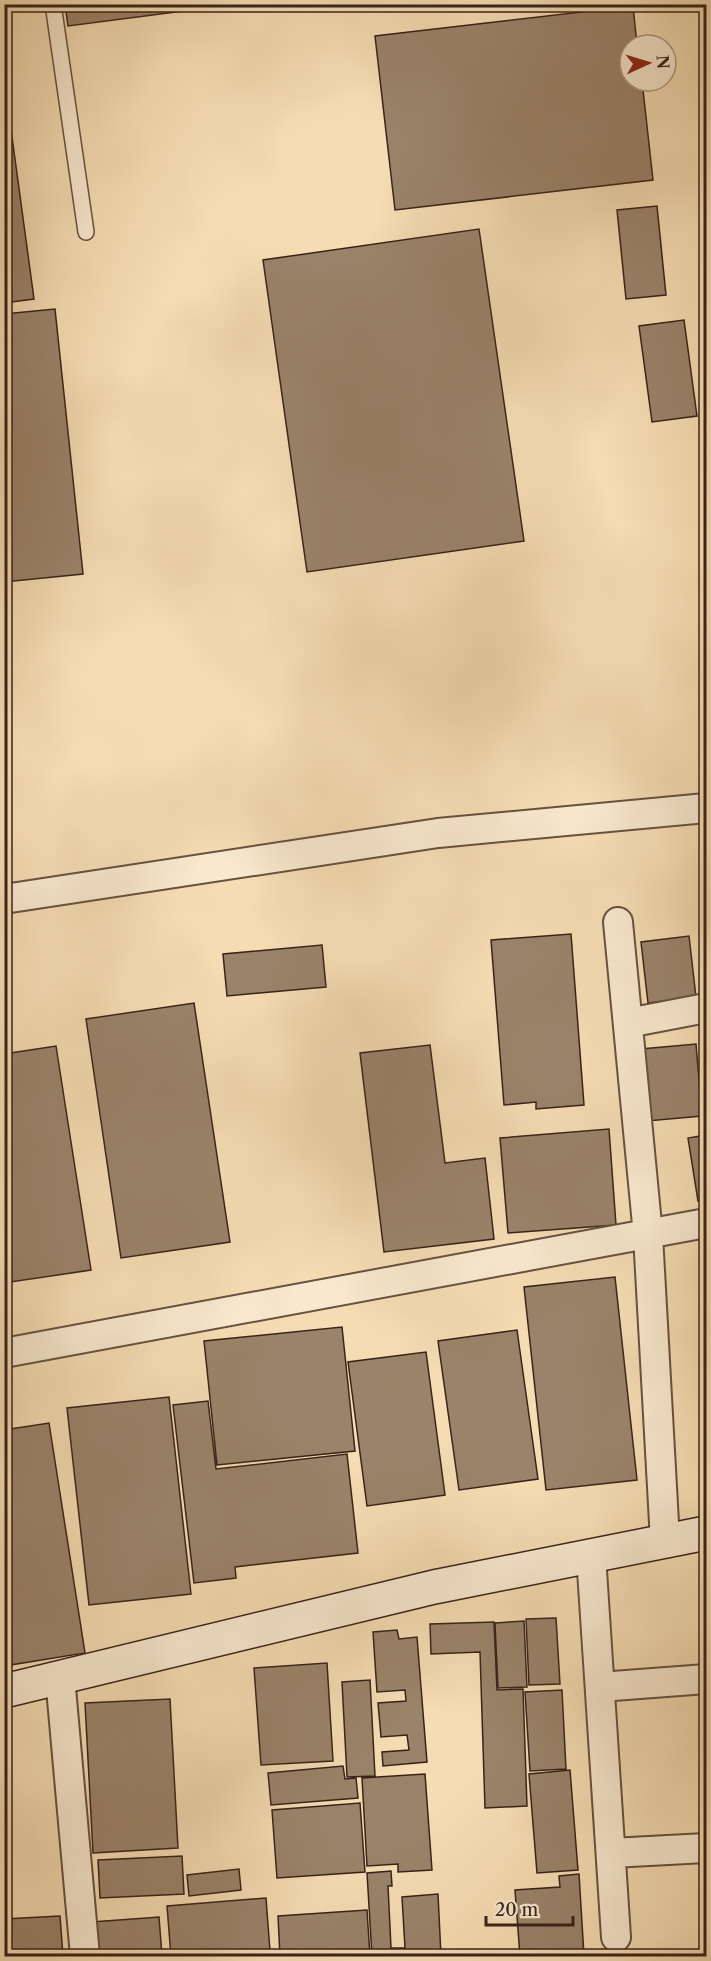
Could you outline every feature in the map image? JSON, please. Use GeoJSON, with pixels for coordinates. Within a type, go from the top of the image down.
{"type":"FeatureCollection","features":[{"type":"Feature","properties":{"kind":"street"},"geometry":{"type":"LineString","coordinates":[[4,899],[438,833],[706,808]]}},
{"type":"Feature","properties":{"kind":"street"},"geometry":{"type":"LineString","coordinates":[[618,922],[648,1235],[665,1541]]}},
{"type":"Feature","properties":{"kind":"street"},"geometry":{"type":"LineString","coordinates":[[628,1023],[706,1008]]}},
{"type":"Feature","properties":{"kind":"street"},"geometry":{"type":"LineString","coordinates":[[4,1353],[706,1223]]}},
{"type":"Feature","properties":{"kind":"street"},"geometry":{"type":"LineString","coordinates":[[4,1691],[434,1587],[706,1533]]}},
{"type":"Feature","properties":{"kind":"street"},"geometry":{"type":"LineString","coordinates":[[591,1555],[616,1937]]}},
{"type":"Feature","properties":{"kind":"street"},"geometry":{"type":"LineString","coordinates":[[60,1677],[85,1956]]}},
{"type":"Feature","properties":{"kind":"street"},"geometry":{"type":"LineString","coordinates":[[600,1687],[706,1679]]}},
{"type":"Feature","properties":{"kind":"street"},"geometry":{"type":"LineString","coordinates":[[611,1853],[706,1848]]}},
{"type":"Feature","properties":{"kind":"lane"},"geometry":{"type":"LineString","coordinates":[[53,4],[86,232]]}},
{"type":"Feature","properties":{"kind":"building"},"geometry":{"type":"Polygon","coordinates":[[[65,4],[238,4],[68,26],[65,4]]]}},
{"type":"Feature","properties":{"kind":"building"},"geometry":{"type":"Polygon","coordinates":[[[633,6],[636,33],[618,33],[618,93],[643,93],[653,180],[395,210],[375,36],[633,6]]]}},
{"type":"Feature","properties":{"kind":"building"},"geometry":{"type":"Polygon","coordinates":[[[4,51],[9,93],[4,93],[4,51]]]}},
{"type":"Feature","properties":{"kind":"building"},"geometry":{"type":"Polygon","coordinates":[[[4,100],[7,100],[34,299],[4,303],[4,100]]]}},
{"type":"Feature","properties":{"kind":"building"},"geometry":{"type":"Polygon","coordinates":[[[657,206],[666,295],[626,299],[617,210],[657,206]]]}},
{"type":"Feature","properties":{"kind":"building"},"geometry":{"type":"Polygon","coordinates":[[[479,229],[524,541],[307,572],[263,260],[479,229]]]}},
{"type":"Feature","properties":{"kind":"building"},"geometry":{"type":"Polygon","coordinates":[[[55,309],[83,574],[4,582],[4,314],[55,309]]]}},
{"type":"Feature","properties":{"kind":"building"},"geometry":{"type":"Polygon","coordinates":[[[684,320],[697,416],[652,422],[639,326],[684,320]]]}},
{"type":"Feature","properties":{"kind":"building"},"geometry":{"type":"Polygon","coordinates":[[[571,934],[584,1105],[536,1109],[536,1102],[504,1105],[491,940],[571,934]]]}},
{"type":"Feature","properties":{"kind":"building"},"geometry":{"type":"Polygon","coordinates":[[[689,936],[696,997],[648,1003],[641,942],[689,936]]]}},
{"type":"Feature","properties":{"kind":"building"},"geometry":{"type":"Polygon","coordinates":[[[322,945],[326,987],[227,996],[223,954],[322,945]]]}},
{"type":"Feature","properties":{"kind":"building"},"geometry":{"type":"Polygon","coordinates":[[[194,1003],[230,1242],[121,1258],[86,1019],[194,1003]]]}},
{"type":"Feature","properties":{"kind":"building"},"geometry":{"type":"Polygon","coordinates":[[[696,1044],[702,1116],[647,1121],[641,1049],[696,1044]]]}},
{"type":"Feature","properties":{"kind":"building"},"geometry":{"type":"Polygon","coordinates":[[[430,1045],[445,1163],[485,1158],[494,1239],[384,1252],[360,1053],[430,1045]]]}},
{"type":"Feature","properties":{"kind":"building"},"geometry":{"type":"Polygon","coordinates":[[[56,1046],[91,1270],[4,1283],[4,1054],[56,1046]]]}},
{"type":"Feature","properties":{"kind":"building"},"geometry":{"type":"Polygon","coordinates":[[[609,1129],[616,1225],[508,1233],[500,1138],[609,1129]]]}},
{"type":"Feature","properties":{"kind":"building"},"geometry":{"type":"Polygon","coordinates":[[[706,1135],[706,1199],[698,1201],[688,1138],[706,1135]]]}},
{"type":"Feature","properties":{"kind":"building"},"geometry":{"type":"Polygon","coordinates":[[[615,1277],[637,1480],[546,1490],[524,1287],[615,1277]]]}},
{"type":"Feature","properties":{"kind":"building"},"geometry":{"type":"Polygon","coordinates":[[[342,1327],[355,1451],[217,1465],[204,1341],[342,1327]]]}},
{"type":"Feature","properties":{"kind":"building"},"geometry":{"type":"Polygon","coordinates":[[[517,1330],[538,1479],[459,1490],[438,1341],[517,1330]]]}},
{"type":"Feature","properties":{"kind":"building"},"geometry":{"type":"Polygon","coordinates":[[[426,1352],[445,1495],[367,1506],[348,1362],[426,1352]]]}},
{"type":"Feature","properties":{"kind":"building"},"geometry":{"type":"Polygon","coordinates":[[[169,1397],[191,1594],[89,1605],[67,1408],[169,1397]]]}},
{"type":"Feature","properties":{"kind":"building"},"geometry":{"type":"Polygon","coordinates":[[[208,1401],[216,1469],[347,1454],[358,1553],[235,1567],[236,1578],[194,1583],[173,1405],[208,1401]]]}},
{"type":"Feature","properties":{"kind":"building"},"geometry":{"type":"Polygon","coordinates":[[[49,1423],[85,1653],[4,1666],[4,1430],[49,1423]]]}},
{"type":"Feature","properties":{"kind":"building"},"geometry":{"type":"Polygon","coordinates":[[[556,1618],[560,1684],[529,1685],[526,1619],[556,1618]]]}},
{"type":"Feature","properties":{"kind":"building"},"geometry":{"type":"Polygon","coordinates":[[[524,1621],[527,1687],[498,1688],[495,1623],[524,1621]]]}},
{"type":"Feature","properties":{"kind":"building"},"geometry":{"type":"Polygon","coordinates":[[[494,1622],[497,1690],[523,1689],[527,1806],[485,1808],[480,1652],[431,1654],[430,1624],[494,1622]]]}},
{"type":"Feature","properties":{"kind":"building"},"geometry":{"type":"Polygon","coordinates":[[[397,1630],[399,1639],[417,1637],[427,1762],[383,1766],[382,1752],[409,1750],[407,1735],[381,1737],[378,1703],[406,1701],[405,1690],[377,1692],[373,1632],[397,1630]]]}},
{"type":"Feature","properties":{"kind":"building"},"geometry":{"type":"Polygon","coordinates":[[[327,1663],[333,1761],[261,1765],[254,1668],[327,1663]]]}},
{"type":"Feature","properties":{"kind":"building"},"geometry":{"type":"Polygon","coordinates":[[[370,1680],[375,1776],[347,1777],[342,1682],[370,1680]]]}},
{"type":"Feature","properties":{"kind":"building"},"geometry":{"type":"Polygon","coordinates":[[[562,1690],[566,1769],[530,1771],[525,1692],[562,1690]]]}},
{"type":"Feature","properties":{"kind":"building"},"geometry":{"type":"Polygon","coordinates":[[[170,1699],[178,1848],[93,1853],[85,1703],[170,1699]]]}},
{"type":"Feature","properties":{"kind":"building"},"geometry":{"type":"Polygon","coordinates":[[[343,1766],[345,1779],[356,1778],[358,1798],[271,1805],[268,1773],[343,1766]]]}},
{"type":"Feature","properties":{"kind":"building"},"geometry":{"type":"Polygon","coordinates":[[[570,1770],[578,1870],[537,1873],[529,1774],[570,1770]]]}},
{"type":"Feature","properties":{"kind":"building"},"geometry":{"type":"Polygon","coordinates":[[[425,1774],[432,1870],[398,1872],[398,1864],[367,1866],[362,1778],[425,1774]]]}},
{"type":"Feature","properties":{"kind":"building"},"geometry":{"type":"Polygon","coordinates":[[[360,1803],[365,1872],[277,1878],[272,1810],[360,1803]]]}},
{"type":"Feature","properties":{"kind":"building"},"geometry":{"type":"Polygon","coordinates":[[[182,1856],[184,1894],[100,1898],[98,1860],[182,1856]]]}},
{"type":"Feature","properties":{"kind":"building"},"geometry":{"type":"Polygon","coordinates":[[[239,1869],[241,1890],[189,1896],[187,1875],[239,1869]]]}},
{"type":"Feature","properties":{"kind":"building"},"geometry":{"type":"Polygon","coordinates":[[[391,1871],[392,1886],[388,1886],[391,1948],[405,1948],[402,1897],[438,1894],[441,1956],[372,1956],[367,1873],[391,1871]]]}},
{"type":"Feature","properties":{"kind":"building"},"geometry":{"type":"Polygon","coordinates":[[[579,1874],[584,1956],[520,1956],[515,1890],[560,1887],[559,1876],[579,1874]]]}},
{"type":"Feature","properties":{"kind":"building"},"geometry":{"type":"Polygon","coordinates":[[[266,1898],[270,1951],[208,1956],[171,1956],[167,1906],[266,1898]]]}},
{"type":"Feature","properties":{"kind":"building"},"geometry":{"type":"Polygon","coordinates":[[[367,1910],[370,1956],[280,1956],[278,1916],[367,1910]]]}},
{"type":"Feature","properties":{"kind":"building"},"geometry":{"type":"Polygon","coordinates":[[[60,1916],[63,1956],[4,1956],[4,1919],[60,1916]]]}},
{"type":"Feature","properties":{"kind":"building"},"geometry":{"type":"Polygon","coordinates":[[[159,1917],[162,1956],[94,1956],[92,1922],[159,1917]]]}}]}
